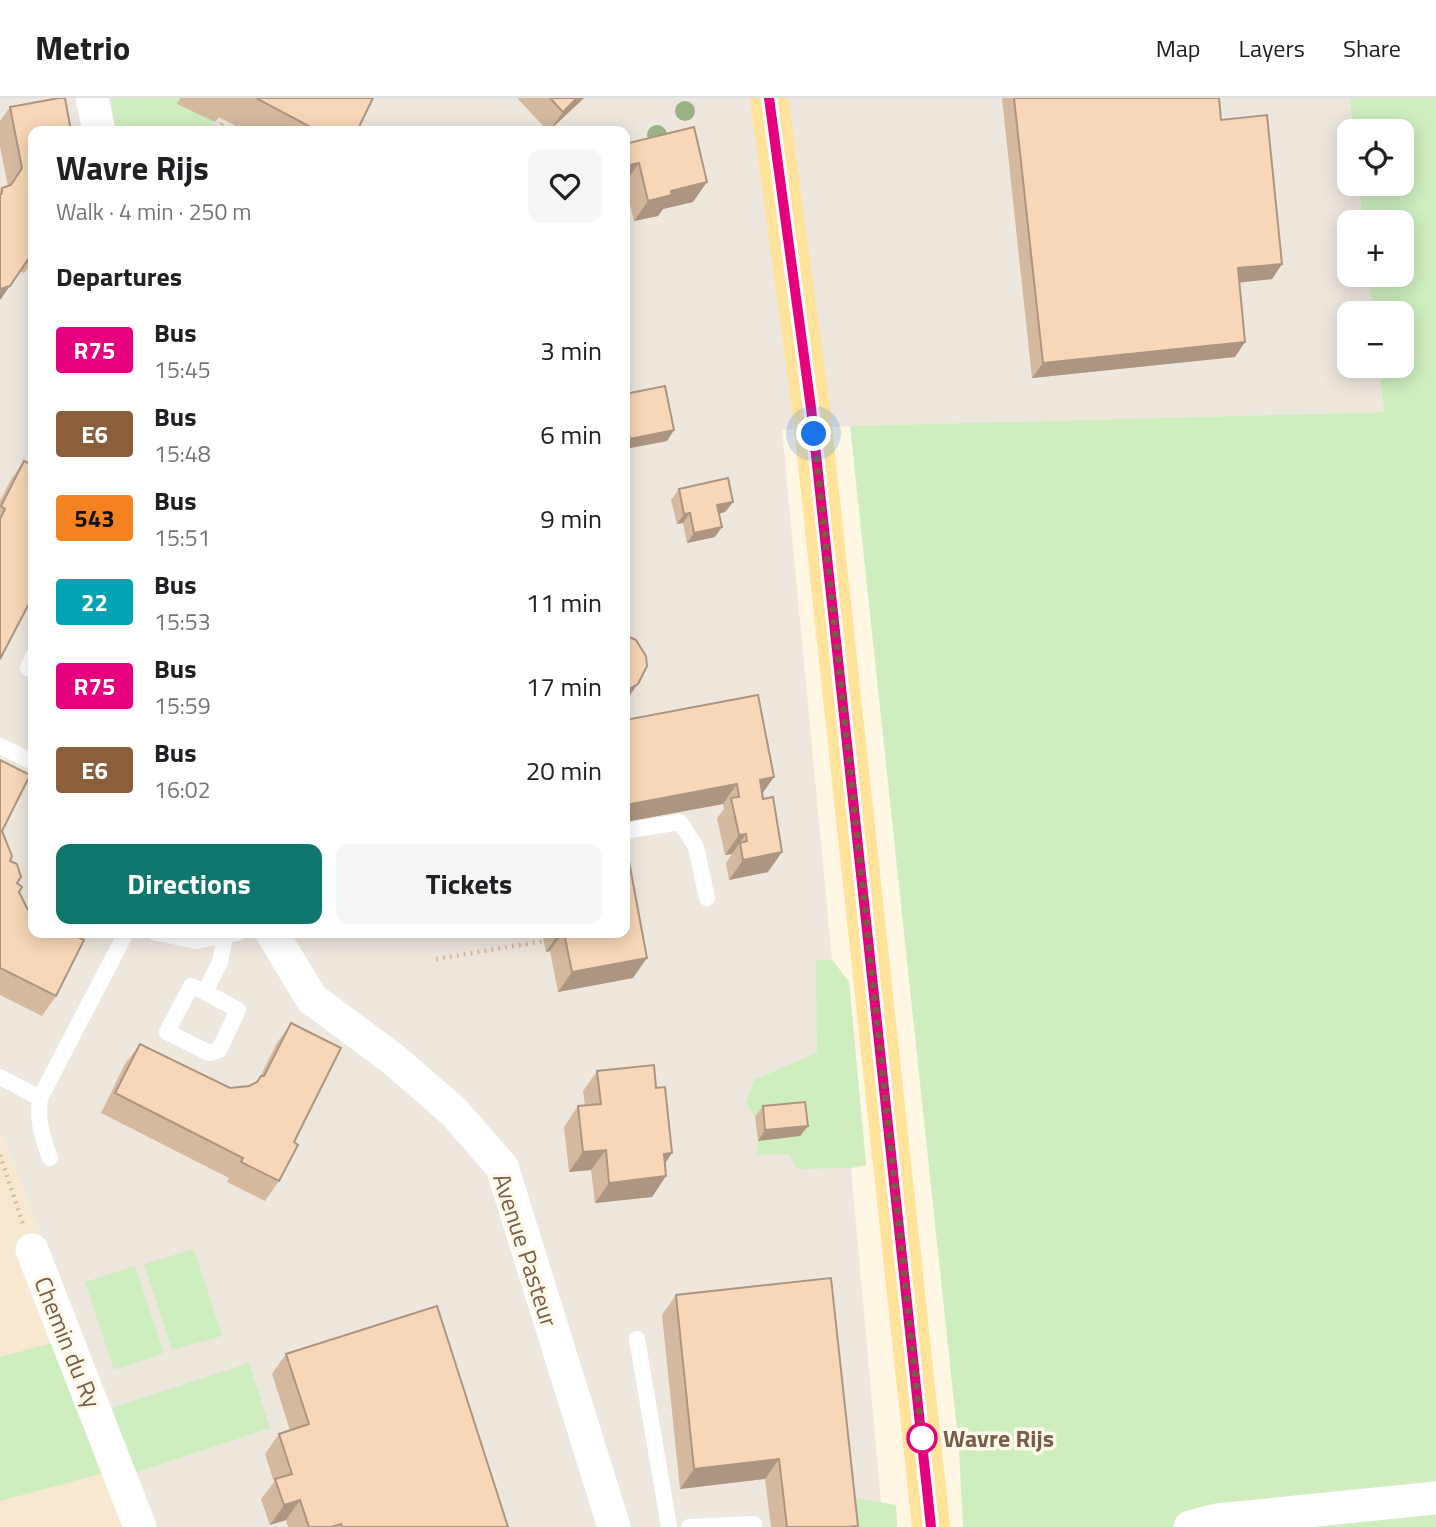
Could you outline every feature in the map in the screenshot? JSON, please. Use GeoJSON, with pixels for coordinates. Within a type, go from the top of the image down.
{"type":"FeatureCollection","features":[{"type":"Feature","properties":{"kind":"main road"},"geometry":{"type":"LineString","coordinates":[[769,98],[812,421],[931,1527]]}},
{"type":"Feature","properties":{"kind":"street"},"geometry":{"type":"LineString","coordinates":[[92,98],[98,126]]}},
{"type":"Feature","properties":{"kind":"street","name":"Avenue Pasteur"},"geometry":{"type":"LineString","coordinates":[[275,938],[312,999],[393,1059],[454,1112],[502,1167],[614,1527]]}},
{"type":"Feature","properties":{"kind":"street","name":"Chemin du Ry"},"geometry":{"type":"LineString","coordinates":[[32,1250],[116,1459],[140,1527]]}},
{"type":"Feature","properties":{"kind":"street"},"geometry":{"type":"LineString","coordinates":[[1190,1527],[1217,1520],[1436,1498]]}},
{"type":"Feature","properties":{"kind":"lane"},"geometry":{"type":"LineString","coordinates":[[0,746],[28,760]]}},
{"type":"Feature","properties":{"kind":"lane"},"geometry":{"type":"LineString","coordinates":[[630,830],[680,822],[696,846],[707,898]]}},
{"type":"Feature","properties":{"kind":"lane"},"geometry":{"type":"LineString","coordinates":[[50,1158],[38,1115],[40,1098],[123,938]]}},
{"type":"Feature","properties":{"kind":"lane"},"geometry":{"type":"LineString","coordinates":[[181,938],[196,941],[211,938]]}},
{"type":"Feature","properties":{"kind":"lane"},"geometry":{"type":"LineString","coordinates":[[205,992],[230,938]]}},
{"type":"Feature","properties":{"kind":"lane"},"geometry":{"type":"LineString","coordinates":[[191,986],[205,992],[239,1010],[219,1050],[209,1053],[167,1032],[191,986]]}},
{"type":"Feature","properties":{"kind":"lane"},"geometry":{"type":"LineString","coordinates":[[0,1077],[40,1098]]}},
{"type":"Feature","properties":{"kind":"lane"},"geometry":{"type":"LineString","coordinates":[[637,1339],[669,1527]]}},
{"type":"Feature","properties":{"kind":"lane"},"geometry":{"type":"LineString","coordinates":[[689,1527],[754,1524]]}},
{"type":"Feature","properties":{"kind":"path"},"geometry":{"type":"LineString","coordinates":[[220,126],[223,120]]}},
{"type":"Feature","properties":{"kind":"path"},"geometry":{"type":"LineString","coordinates":[[436,959],[544,941]]}},
{"type":"Feature","properties":{"kind":"path","name":"Chemin du Ry"},"geometry":{"type":"LineString","coordinates":[[0,1155],[32,1250]]}},
{"type":"Feature","properties":{"kind":"shaded area"},"geometry":{"type":"Polygon","coordinates":[[[0,98],[1350,98],[1352,119],[1337,119],[1337,196],[1360,196],[1362,210],[1337,210],[1337,287],[1370,287],[1372,301],[1337,301],[1337,378],[1380,378],[1384,412],[782,430],[832,959],[849,982],[866,1165],[851,1168],[881,1502],[896,1505],[897,1527],[147,1527],[4,1138],[0,1137],[0,98]]]}},
{"type":"Feature","properties":{"kind":"shaded area"},"geometry":{"type":"Polygon","coordinates":[[[0,1137],[4,1138],[147,1527],[0,1527],[0,1137]]]}},
{"type":"Feature","properties":{"kind":"green space"},"geometry":{"type":"Polygon","coordinates":[[[111,98],[180,98],[178,104],[215,122],[213,126],[114,126],[111,98]]]}},
{"type":"Feature","properties":{"kind":"green space"},"geometry":{"type":"Polygon","coordinates":[[[1350,98],[1436,98],[1436,1527],[963,1527],[959,1449],[850,426],[1384,412],[1380,378],[1414,378],[1414,301],[1372,301],[1370,287],[1414,287],[1414,210],[1362,210],[1360,196],[1414,196],[1414,119],[1352,119],[1350,98]]]}},
{"type":"Feature","properties":{"kind":"green space"},"geometry":{"type":"Polygon","coordinates":[[[816,960],[832,960],[849,982],[866,1165],[851,1168],[797,1169],[789,1154],[757,1155],[758,1141],[800,1136],[755,1117],[746,1103],[754,1080],[817,1053],[816,960]]]}},
{"type":"Feature","properties":{"kind":"green space"},"geometry":{"type":"Polygon","coordinates":[[[194,1249],[222,1336],[172,1350],[144,1264],[194,1249]]]}},
{"type":"Feature","properties":{"kind":"green space"},"geometry":{"type":"Polygon","coordinates":[[[135,1266],[164,1353],[114,1370],[85,1282],[135,1266]]]}},
{"type":"Feature","properties":{"kind":"green space"},"geometry":{"type":"Polygon","coordinates":[[[56,1342],[104,1473],[0,1501],[0,1357],[56,1342]]]}},
{"type":"Feature","properties":{"kind":"green space"},"geometry":{"type":"Polygon","coordinates":[[[249,1363],[270,1428],[134,1473],[112,1408],[249,1363]]]}},
{"type":"Feature","properties":{"kind":"green space"},"geometry":{"type":"Polygon","coordinates":[[[838,1495],[896,1505],[897,1527],[842,1527],[838,1495]]]}},
{"type":"Feature","properties":{"kind":"building"},"geometry":{"type":"Polygon","coordinates":[[[65,98],[70,126],[28,126],[28,259],[10,286],[0,289],[0,195],[2,188],[11,185],[22,168],[10,107],[65,98]]]}},
{"type":"Feature","properties":{"kind":"building"},"geometry":{"type":"Polygon","coordinates":[[[256,98],[373,98],[359,126],[309,126],[256,98]]]}},
{"type":"Feature","properties":{"kind":"building"},"geometry":{"type":"Polygon","coordinates":[[[550,98],[577,98],[563,112],[550,98]]]}},
{"type":"Feature","properties":{"kind":"building"},"geometry":{"type":"Polygon","coordinates":[[[1014,98],[1219,98],[1221,120],[1267,115],[1282,264],[1238,268],[1245,342],[1043,363],[1014,98]]]}},
{"type":"Feature","properties":{"kind":"building"},"geometry":{"type":"Polygon","coordinates":[[[694,127],[707,182],[671,191],[672,195],[648,201],[639,163],[630,165],[630,143],[694,127]]]}},
{"type":"Feature","properties":{"kind":"building"},"geometry":{"type":"Polygon","coordinates":[[[665,386],[674,430],[630,439],[630,393],[665,386]]]}},
{"type":"Feature","properties":{"kind":"building"},"geometry":{"type":"Polygon","coordinates":[[[24,461],[28,463],[28,606],[0,659],[0,519],[5,509],[1,506],[24,461]]]}},
{"type":"Feature","properties":{"kind":"building"},"geometry":{"type":"Polygon","coordinates":[[[728,478],[733,502],[717,505],[722,527],[694,533],[690,513],[684,514],[679,489],[728,478]]]}},
{"type":"Feature","properties":{"kind":"building"},"geometry":{"type":"Polygon","coordinates":[[[630,637],[636,640],[646,656],[647,666],[638,684],[630,688],[630,637]]]}},
{"type":"Feature","properties":{"kind":"building"},"geometry":{"type":"Polygon","coordinates":[[[758,695],[774,777],[760,780],[763,799],[773,797],[782,852],[743,860],[740,843],[747,841],[746,834],[739,835],[731,798],[739,797],[737,784],[630,804],[630,719],[758,695]]]}},
{"type":"Feature","properties":{"kind":"building"},"geometry":{"type":"Polygon","coordinates":[[[0,760],[28,774],[2,831],[12,856],[10,861],[17,864],[21,877],[17,883],[22,887],[19,892],[28,910],[28,938],[84,940],[56,996],[0,968],[0,760]]]}},
{"type":"Feature","properties":{"kind":"building"},"geometry":{"type":"Polygon","coordinates":[[[630,867],[647,958],[572,972],[565,938],[630,938],[630,867]]]}},
{"type":"Feature","properties":{"kind":"building"},"geometry":{"type":"Polygon","coordinates":[[[291,1023],[341,1048],[294,1142],[298,1145],[279,1181],[241,1162],[243,1158],[115,1093],[140,1044],[230,1088],[249,1086],[264,1076],[291,1023]]]}},
{"type":"Feature","properties":{"kind":"building"},"geometry":{"type":"Polygon","coordinates":[[[654,1065],[656,1088],[665,1087],[672,1153],[664,1154],[666,1176],[609,1183],[606,1150],[583,1152],[578,1106],[601,1104],[597,1071],[654,1065]]]}},
{"type":"Feature","properties":{"kind":"building"},"geometry":{"type":"Polygon","coordinates":[[[805,1102],[808,1126],[765,1130],[763,1106],[805,1102]]]}},
{"type":"Feature","properties":{"kind":"building"},"geometry":{"type":"Polygon","coordinates":[[[831,1278],[858,1526],[787,1527],[779,1459],[694,1469],[676,1295],[831,1278]]]}},
{"type":"Feature","properties":{"kind":"building"},"geometry":{"type":"Polygon","coordinates":[[[437,1306],[508,1527],[342,1527],[341,1524],[309,1527],[300,1500],[284,1505],[275,1479],[292,1474],[279,1434],[309,1424],[286,1354],[437,1306]]]}},
{"type":"Feature","properties":{"kind":"bus line","name":"R75"},"geometry":{"type":"LineString","coordinates":[[769,98],[811,408],[931,1527]]}},
{"type":"Feature","properties":{"kind":"place","name":"Wavre Rijs"},"geometry":{"type":"Point","coordinates":[922,1438]}},
{"type":"Feature","properties":{"kind":"route"},"geometry":{"type":"LineString","coordinates":[[814,434],[923,1448],[922,1438]]}}]}
